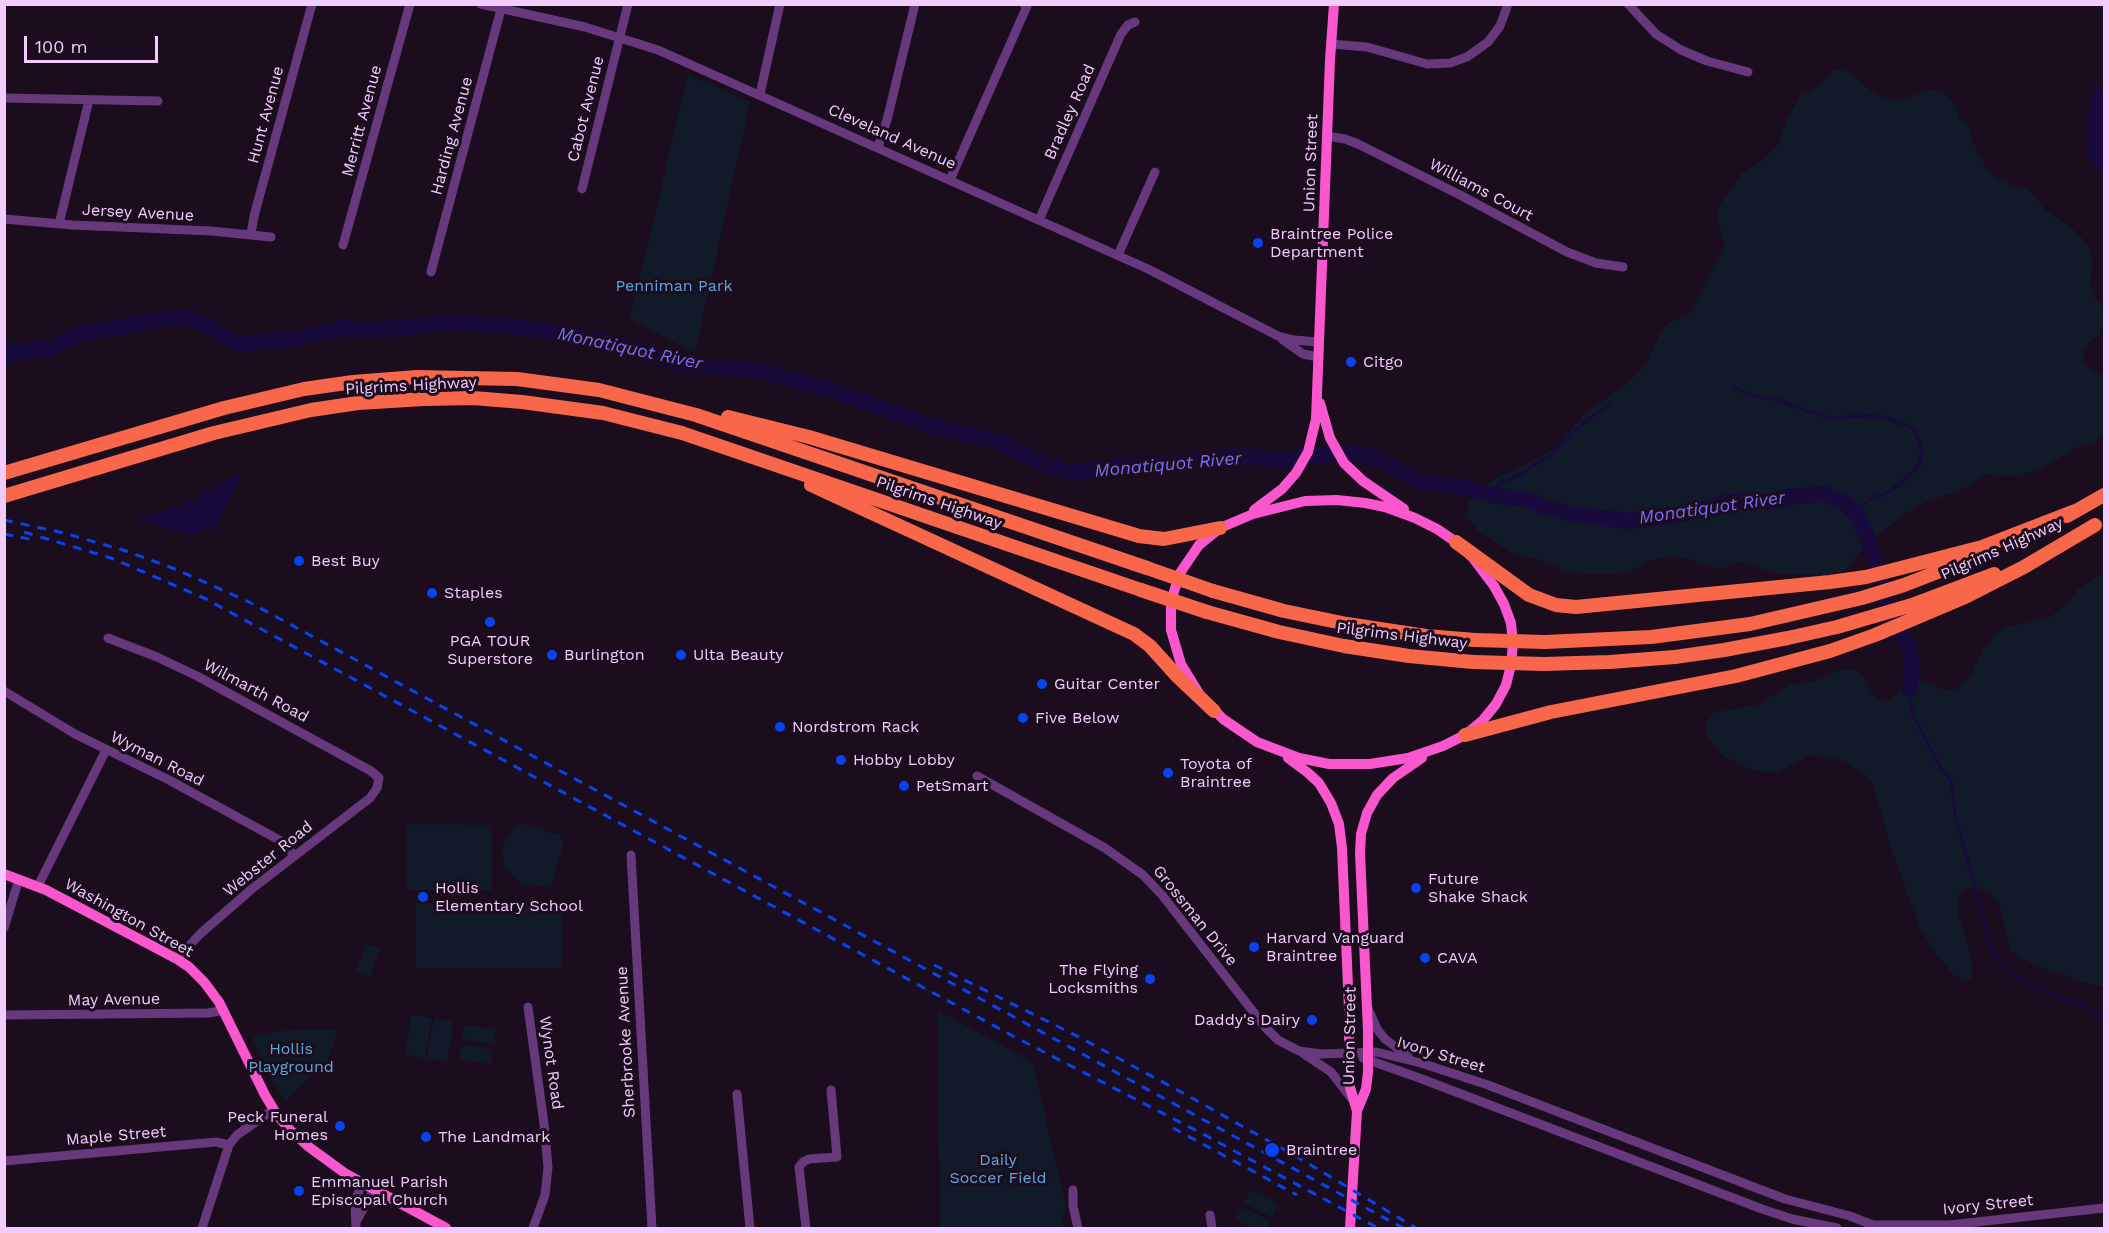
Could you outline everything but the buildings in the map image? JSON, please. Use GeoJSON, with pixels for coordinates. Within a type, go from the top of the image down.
{"type":"FeatureCollection","features":[{"type":"Feature","properties":{"kind":"highway","name":"Pilgrims Highway"},"geometry":{"type":"LineString","coordinates":[[4,473],[248,401],[304,389],[417,377],[500,378],[566,385],[647,401],[713,420],[1213,591],[1284,611],[1411,634],[1475,640],[1545,642],[1619,640],[1684,634],[1797,614],[1904,585],[2002,547],[2075,512]]}},
{"type":"Feature","properties":{"kind":"highway","name":"Pilgrims Highway"},"geometry":{"type":"LineString","coordinates":[[4,496],[269,419],[343,405],[408,399],[489,399],[587,410],[658,426],[1207,612],[1279,632],[1352,647],[1426,658],[1544,664],[1626,661],[1708,653],[1788,638],[1869,618],[1914,611],[2100,522]]}},
{"type":"Feature","properties":{"kind":"highway"},"geometry":{"type":"LineString","coordinates":[[647,401],[794,433],[1139,536],[1164,539],[1220,528]]}},
{"type":"Feature","properties":{"kind":"highway"},"geometry":{"type":"LineString","coordinates":[[744,454],[1134,634],[1150,646],[1178,677],[1215,711]]}},
{"type":"Feature","properties":{"kind":"highway"},"geometry":{"type":"LineString","coordinates":[[1456,542],[1529,596],[1562,607],[1583,607],[1855,579],[1982,547],[2075,512],[2100,498]]}},
{"type":"Feature","properties":{"kind":"highway"},"geometry":{"type":"LineString","coordinates":[[1465,735],[1551,712],[1774,667],[1875,635],[1914,611]]}},
{"type":"Feature","properties":{"kind":"main road","name":"Union Street"},"geometry":{"type":"LineString","coordinates":[[1235,520],[1270,499],[1287,484],[1304,459],[1312,436],[1318,394],[1326,136],[1334,4]]}},
{"type":"Feature","properties":{"kind":"main road","name":"Union Street"},"geometry":{"type":"LineString","coordinates":[[1318,394],[1330,438],[1341,458],[1352,471],[1395,504],[1427,523]]}},
{"type":"Feature","properties":{"kind":"main road"},"geometry":{"type":"LineString","coordinates":[[1337,500],[1375,505],[1427,523],[1456,542],[1481,567],[1494,586],[1504,604],[1512,633],[1511,665],[1501,695],[1490,712],[1465,735],[1443,746],[1398,760],[1347,765],[1309,761],[1266,746],[1241,732],[1215,711],[1194,688],[1181,664],[1173,640],[1170,611],[1173,592],[1184,565],[1199,544],[1235,520],[1305,501],[1337,500]]}},
{"type":"Feature","properties":{"kind":"main road","name":"Union Street"},"geometry":{"type":"LineString","coordinates":[[1266,746],[1291,760],[1313,777],[1327,796],[1337,817],[1342,848],[1350,1054],[1349,1084],[1355,1107],[1350,1228]]}},
{"type":"Feature","properties":{"kind":"main road","name":"Union Street"},"geometry":{"type":"LineString","coordinates":[[1355,1107],[1366,1089],[1368,1056],[1360,853],[1364,820],[1373,801],[1387,783],[1409,766],[1443,746]]}},
{"type":"Feature","properties":{"kind":"main road","name":"Washington Street"},"geometry":{"type":"LineString","coordinates":[[4,874],[38,886],[177,959],[204,982],[223,1010],[273,1110],[290,1130],[309,1147],[362,1182],[446,1228]]}},
{"type":"Feature","properties":{"kind":"street","name":"Hunt Avenue"},"geometry":{"type":"LineString","coordinates":[[251,234],[312,4]]}},
{"type":"Feature","properties":{"kind":"street","name":"Merritt Avenue"},"geometry":{"type":"LineString","coordinates":[[343,245],[410,4]]}},
{"type":"Feature","properties":{"kind":"street","name":"Cabot Avenue"},"geometry":{"type":"LineString","coordinates":[[582,189],[628,4]]}},
{"type":"Feature","properties":{"kind":"street"},"geometry":{"type":"LineString","coordinates":[[760,94],[780,4]]}},
{"type":"Feature","properties":{"kind":"street"},"geometry":{"type":"LineString","coordinates":[[878,147],[887,120],[915,4]]}},
{"type":"Feature","properties":{"kind":"street"},"geometry":{"type":"LineString","coordinates":[[1331,44],[1367,47],[1421,63],[1450,63],[1467,57],[1488,42],[1500,26],[1508,4]]}},
{"type":"Feature","properties":{"kind":"street"},"geometry":{"type":"LineString","coordinates":[[1628,4],[1656,34],[1681,50],[1707,61],[1748,72]]}},
{"type":"Feature","properties":{"kind":"street","name":"Cleveland Avenue"},"geometry":{"type":"LineString","coordinates":[[487,5],[573,24],[669,54],[1172,280],[1278,336],[1289,340],[1318,342]]}},
{"type":"Feature","properties":{"kind":"street"},"geometry":{"type":"LineString","coordinates":[[950,180],[1025,5]]}},
{"type":"Feature","properties":{"kind":"street","name":"Harding Avenue"},"geometry":{"type":"LineString","coordinates":[[431,272],[501,9]]}},
{"type":"Feature","properties":{"kind":"street","name":"Bradley Road"},"geometry":{"type":"LineString","coordinates":[[1039,220],[1121,34],[1128,25],[1135,22]]}},
{"type":"Feature","properties":{"kind":"street"},"geometry":{"type":"LineString","coordinates":[[4,98],[158,101]]}},
{"type":"Feature","properties":{"kind":"street"},"geometry":{"type":"LineString","coordinates":[[59,224],[89,100]]}},
{"type":"Feature","properties":{"kind":"street","name":"Williams Court"},"geometry":{"type":"LineString","coordinates":[[1326,136],[1358,144],[1567,252],[1596,263],[1623,267]]}},
{"type":"Feature","properties":{"kind":"street"},"geometry":{"type":"LineString","coordinates":[[1118,255],[1155,172]]}},
{"type":"Feature","properties":{"kind":"street","name":"Jersey Avenue"},"geometry":{"type":"LineString","coordinates":[[4,219],[271,237]]}},
{"type":"Feature","properties":{"kind":"street","name":"Cleveland Avenue"},"geometry":{"type":"LineString","coordinates":[[1278,336],[1303,354],[1318,357]]}},
{"type":"Feature","properties":{"kind":"street","name":"Wilmarth Road"},"geometry":{"type":"LineString","coordinates":[[108,638],[197,676],[374,772],[379,778],[379,784]]}},
{"type":"Feature","properties":{"kind":"street","name":"Wyman Road"},"geometry":{"type":"LineString","coordinates":[[4,691],[62,727],[169,780],[281,842],[295,856]]}},
{"type":"Feature","properties":{"kind":"street"},"geometry":{"type":"LineString","coordinates":[[38,886],[106,750]]}},
{"type":"Feature","properties":{"kind":"street","name":"Grossman Drive"},"geometry":{"type":"LineString","coordinates":[[977,777],[1105,848],[1143,874],[1265,1027],[1278,1040],[1299,1051],[1350,1054]]}},
{"type":"Feature","properties":{"kind":"street","name":"Webster Road"},"geometry":{"type":"LineString","coordinates":[[177,959],[187,946],[253,888],[370,798],[379,784]]}},
{"type":"Feature","properties":{"kind":"street","name":"Sherbrooke Avenue"},"geometry":{"type":"LineString","coordinates":[[631,855],[652,1228]]}},
{"type":"Feature","properties":{"kind":"street"},"geometry":{"type":"LineString","coordinates":[[4,928],[19,879]]}},
{"type":"Feature","properties":{"kind":"street"},"geometry":{"type":"LineString","coordinates":[[1366,1002],[1374,1023],[1385,1039],[1401,1052],[1421,1063]]}},
{"type":"Feature","properties":{"kind":"street","name":"Wynot Road"},"geometry":{"type":"LineString","coordinates":[[528,1007],[548,1167],[545,1195],[533,1228]]}},
{"type":"Feature","properties":{"kind":"street","name":"May Avenue"},"geometry":{"type":"LineString","coordinates":[[4,1015],[209,1014],[223,1010]]}},
{"type":"Feature","properties":{"kind":"street"},"geometry":{"type":"LineString","coordinates":[[1299,1051],[1331,1072],[1355,1107]]}},
{"type":"Feature","properties":{"kind":"street","name":"Ivory Street"},"geometry":{"type":"LineString","coordinates":[[1350,1054],[1397,1056],[1421,1063],[1534,1103],[1778,1196],[1850,1216],[1870,1227],[1950,1225],[2104,1208]]}},
{"type":"Feature","properties":{"kind":"street","name":"Ivory Street"},"geometry":{"type":"LineString","coordinates":[[1368,1056],[1762,1209],[1792,1219],[1837,1228]]}},
{"type":"Feature","properties":{"kind":"street"},"geometry":{"type":"LineString","coordinates":[[1449,1089],[1542,1118],[1543,1111],[1534,1103]]}},
{"type":"Feature","properties":{"kind":"street"},"geometry":{"type":"LineString","coordinates":[[806,1228],[800,1167],[809,1159],[837,1157],[831,1090]]}},
{"type":"Feature","properties":{"kind":"street"},"geometry":{"type":"LineString","coordinates":[[737,1094],[750,1228]]}},
{"type":"Feature","properties":{"kind":"street"},"geometry":{"type":"LineString","coordinates":[[202,1228],[229,1146],[240,1133],[273,1110]]}},
{"type":"Feature","properties":{"kind":"street","name":"Maple Street"},"geometry":{"type":"LineString","coordinates":[[4,1161],[216,1142],[229,1146]]}},
{"type":"Feature","properties":{"kind":"street"},"geometry":{"type":"LineString","coordinates":[[356,1225],[355,1203],[362,1182]]}},
{"type":"Feature","properties":{"kind":"street"},"geometry":{"type":"LineString","coordinates":[[356,1225],[374,1189]]}},
{"type":"Feature","properties":{"kind":"street"},"geometry":{"type":"LineString","coordinates":[[1073,1190],[1073,1206],[1078,1228]]}},
{"type":"Feature","properties":{"kind":"street"},"geometry":{"type":"LineString","coordinates":[[1210,1215],[1212,1228]]}},
{"type":"Feature","properties":{"kind":"green space"},"geometry":{"type":"Polygon","coordinates":[[[1834,70],[1852,74],[1874,93],[1892,101],[1901,101],[1924,91],[1934,90],[1943,94],[1953,102],[1960,119],[1968,126],[1975,147],[1987,170],[1995,178],[2031,192],[2046,211],[2070,226],[2086,242],[2093,263],[2090,285],[2102,306],[2104,322],[2100,334],[2088,344],[2083,352],[2084,362],[2090,370],[2104,376],[2104,432],[2096,441],[2077,448],[2036,471],[2011,477],[1985,474],[1961,490],[1925,502],[1906,513],[1863,547],[1848,568],[1841,572],[1824,575],[1771,572],[1740,561],[1723,568],[1716,568],[1682,557],[1666,557],[1650,561],[1628,572],[1571,573],[1544,561],[1511,552],[1480,533],[1466,516],[1469,502],[1476,493],[1499,476],[1554,449],[1586,412],[1625,385],[1645,366],[1662,330],[1668,323],[1686,317],[1691,311],[1725,243],[1717,221],[1719,206],[1742,173],[1764,159],[1778,145],[1787,120],[1800,95],[1814,89],[1834,70]]]}},
{"type":"Feature","properties":{"kind":"green space","name":"Penniman Park"},"geometry":{"type":"Polygon","coordinates":[[[688,74],[750,102],[695,353],[630,319],[688,74]]]}},
{"type":"Feature","properties":{"kind":"green space"},"geometry":{"type":"Polygon","coordinates":[[[2104,574],[2104,987],[2037,966],[2018,957],[2011,950],[1998,901],[1990,893],[1976,888],[1960,893],[1957,902],[1973,969],[1972,977],[1968,980],[1962,979],[1954,975],[1935,954],[1919,926],[1890,846],[1874,786],[1867,776],[1846,762],[1820,755],[1809,756],[1777,772],[1767,773],[1753,770],[1728,759],[1718,751],[1705,732],[1706,724],[1713,713],[1760,704],[1789,685],[1815,681],[1839,670],[1851,669],[1863,675],[1877,700],[1889,701],[1906,681],[1915,678],[1948,691],[1957,690],[1970,677],[1983,649],[1999,631],[2007,627],[2049,618],[2070,601],[2076,591],[2086,583],[2104,574]]]}},
{"type":"Feature","properties":{"kind":"green space"},"geometry":{"type":"Polygon","coordinates":[[[519,823],[560,835],[564,844],[551,885],[525,884],[515,879],[505,867],[502,851],[504,842],[519,823]]]}},
{"type":"Feature","properties":{"kind":"green space"},"geometry":{"type":"Polygon","coordinates":[[[407,824],[492,825],[492,890],[407,890],[407,824]]]}},
{"type":"Feature","properties":{"kind":"green space"},"geometry":{"type":"Polygon","coordinates":[[[416,903],[562,903],[562,968],[416,968],[416,903]]]}},
{"type":"Feature","properties":{"kind":"green space"},"geometry":{"type":"Polygon","coordinates":[[[366,944],[380,948],[370,977],[356,972],[366,944]]]}},
{"type":"Feature","properties":{"kind":"green space","name":"Daily Soccer Field"},"geometry":{"type":"Polygon","coordinates":[[[937,1010],[1033,1062],[1065,1203],[1062,1228],[940,1228],[937,1010]]]}},
{"type":"Feature","properties":{"kind":"green space"},"geometry":{"type":"Polygon","coordinates":[[[412,1014],[432,1018],[425,1058],[405,1055],[412,1014]]]}},
{"type":"Feature","properties":{"kind":"green space"},"geometry":{"type":"Polygon","coordinates":[[[434,1018],[454,1021],[447,1062],[427,1058],[434,1018]]]}},
{"type":"Feature","properties":{"kind":"green space"},"geometry":{"type":"Polygon","coordinates":[[[465,1025],[496,1029],[494,1044],[462,1039],[465,1025]]]}},
{"type":"Feature","properties":{"kind":"green space","name":"Hollis Playground"},"geometry":{"type":"Polygon","coordinates":[[[339,1029],[328,1060],[285,1102],[253,1040],[254,1036],[277,1031],[339,1029]]]}},
{"type":"Feature","properties":{"kind":"green space"},"geometry":{"type":"Polygon","coordinates":[[[462,1045],[493,1050],[491,1064],[459,1060],[462,1045]]]}},
{"type":"Feature","properties":{"kind":"green space"},"geometry":{"type":"Polygon","coordinates":[[[1250,1190],[1279,1204],[1272,1217],[1244,1203],[1250,1190]]]}},
{"type":"Feature","properties":{"kind":"green space"},"geometry":{"type":"Polygon","coordinates":[[[1242,1207],[1270,1221],[1266,1228],[1253,1228],[1235,1219],[1242,1207]]]}},
{"type":"Feature","properties":{"kind":"shaded area"},"geometry":{"type":"Polygon","coordinates":[[[2096,80],[2104,99],[2104,178],[2088,156],[2087,149],[2086,120],[2096,80]]]}},
{"type":"Feature","properties":{"kind":"shaded area"},"geometry":{"type":"Polygon","coordinates":[[[239,475],[241,478],[215,529],[201,530],[191,536],[137,518],[184,505],[226,479],[239,475]]]}},
{"type":"Feature","properties":{"kind":"waterway","name":"Monatiquot River"},"geometry":{"type":"LineString","coordinates":[[4,355],[54,347],[68,338],[85,333],[177,317],[190,319],[207,326],[231,341],[244,344],[295,339],[341,328],[375,330],[453,323],[519,327],[624,346],[680,363],[762,371],[834,391],[929,425],[1003,443],[1047,465],[1072,473],[1109,467],[1233,456],[1283,461],[1299,456],[1353,453],[1375,458],[1422,482],[1465,487],[1493,496],[1523,498],[1570,514],[1626,521],[1680,515],[1729,502],[1771,501],[1825,494],[1842,501],[1854,511],[1860,520],[1870,543],[1889,607],[1910,648],[1912,669],[1910,689]]}},
{"type":"Feature","properties":{"kind":"waterway"},"geometry":{"type":"LineString","coordinates":[[1733,387],[1752,395],[1782,401],[1831,418],[1876,415],[1914,429],[1922,449],[1920,463],[1912,473],[1890,491],[1869,500],[1854,511]]}},
{"type":"Feature","properties":{"kind":"waterway"},"geometry":{"type":"LineString","coordinates":[[1488,495],[1500,483],[1523,473],[1551,455],[1583,423],[1611,403]]}},
{"type":"Feature","properties":{"kind":"waterway","name":"Monatiquot River"},"geometry":{"type":"LineString","coordinates":[[1910,689],[1911,709],[1914,717],[1943,772],[1951,780],[1955,814],[1992,950],[2001,964],[2016,977],[2033,987],[2092,1010],[2104,1019]]}},
{"type":"Feature","properties":{"kind":"railway"},"geometry":{"type":"LineString","coordinates":[[4,520],[64,533],[126,551],[175,569],[249,602],[1403,1228]]}},
{"type":"Feature","properties":{"kind":"railway"},"geometry":{"type":"LineString","coordinates":[[24,532],[111,558],[204,598],[1011,1035],[1378,1228]]}},
{"type":"Feature","properties":{"kind":"railway"},"geometry":{"type":"LineString","coordinates":[[4,534],[34,540]]}},
{"type":"Feature","properties":{"kind":"railway"},"geometry":{"type":"LineString","coordinates":[[934,965],[1077,1036],[1183,1093],[1299,1158],[1416,1228]]}},
{"type":"Feature","properties":{"kind":"railway"},"geometry":{"type":"LineString","coordinates":[[1173,1128],[1297,1195]]}},
{"type":"Feature","properties":{"kind":"place","name":"Braintree Police Department"},"geometry":{"type":"Point","coordinates":[1258,243]}},
{"type":"Feature","properties":{"kind":"place","name":"Citgo"},"geometry":{"type":"Point","coordinates":[1351,362]}},
{"type":"Feature","properties":{"kind":"place","name":"Best Buy"},"geometry":{"type":"Point","coordinates":[299,561]}},
{"type":"Feature","properties":{"kind":"place","name":"Staples"},"geometry":{"type":"Point","coordinates":[432,593]}},
{"type":"Feature","properties":{"kind":"place","name":"PGA TOUR Superstore"},"geometry":{"type":"Point","coordinates":[490,622]}},
{"type":"Feature","properties":{"kind":"place","name":"Burlington"},"geometry":{"type":"Point","coordinates":[552,655]}},
{"type":"Feature","properties":{"kind":"place","name":"Ulta Beauty"},"geometry":{"type":"Point","coordinates":[681,655]}},
{"type":"Feature","properties":{"kind":"place","name":"Guitar Center"},"geometry":{"type":"Point","coordinates":[1042,684]}},
{"type":"Feature","properties":{"kind":"place","name":"Five Below"},"geometry":{"type":"Point","coordinates":[1023,718]}},
{"type":"Feature","properties":{"kind":"place","name":"Nordstrom Rack"},"geometry":{"type":"Point","coordinates":[780,727]}},
{"type":"Feature","properties":{"kind":"place","name":"Hobby Lobby"},"geometry":{"type":"Point","coordinates":[841,760]}},
{"type":"Feature","properties":{"kind":"place","name":"Toyota of Braintree"},"geometry":{"type":"Point","coordinates":[1168,773]}},
{"type":"Feature","properties":{"kind":"place","name":"PetSmart"},"geometry":{"type":"Point","coordinates":[904,786]}},
{"type":"Feature","properties":{"kind":"place","name":"Future Shake Shack"},"geometry":{"type":"Point","coordinates":[1416,888]}},
{"type":"Feature","properties":{"kind":"place","name":"Hollis Elementary School"},"geometry":{"type":"Point","coordinates":[423,897]}},
{"type":"Feature","properties":{"kind":"place","name":"Harvard Vanguard Braintree"},"geometry":{"type":"Point","coordinates":[1254,947]}},
{"type":"Feature","properties":{"kind":"place","name":"CAVA"},"geometry":{"type":"Point","coordinates":[1425,958]}},
{"type":"Feature","properties":{"kind":"place","name":"The Flying Locksmiths"},"geometry":{"type":"Point","coordinates":[1150,979]}},
{"type":"Feature","properties":{"kind":"place","name":"Daddy's Dairy"},"geometry":{"type":"Point","coordinates":[1312,1020]}},
{"type":"Feature","properties":{"kind":"place","name":"Peck Funeral Homes"},"geometry":{"type":"Point","coordinates":[340,1126]}},
{"type":"Feature","properties":{"kind":"place","name":"The Landmark"},"geometry":{"type":"Point","coordinates":[426,1137]}},
{"type":"Feature","properties":{"kind":"place","name":"Braintree"},"geometry":{"type":"Point","coordinates":[1272,1150]}},
{"type":"Feature","properties":{"kind":"place","name":"Emmanuel Parish Episcopal Church"},"geometry":{"type":"Point","coordinates":[299,1191]}}]}
